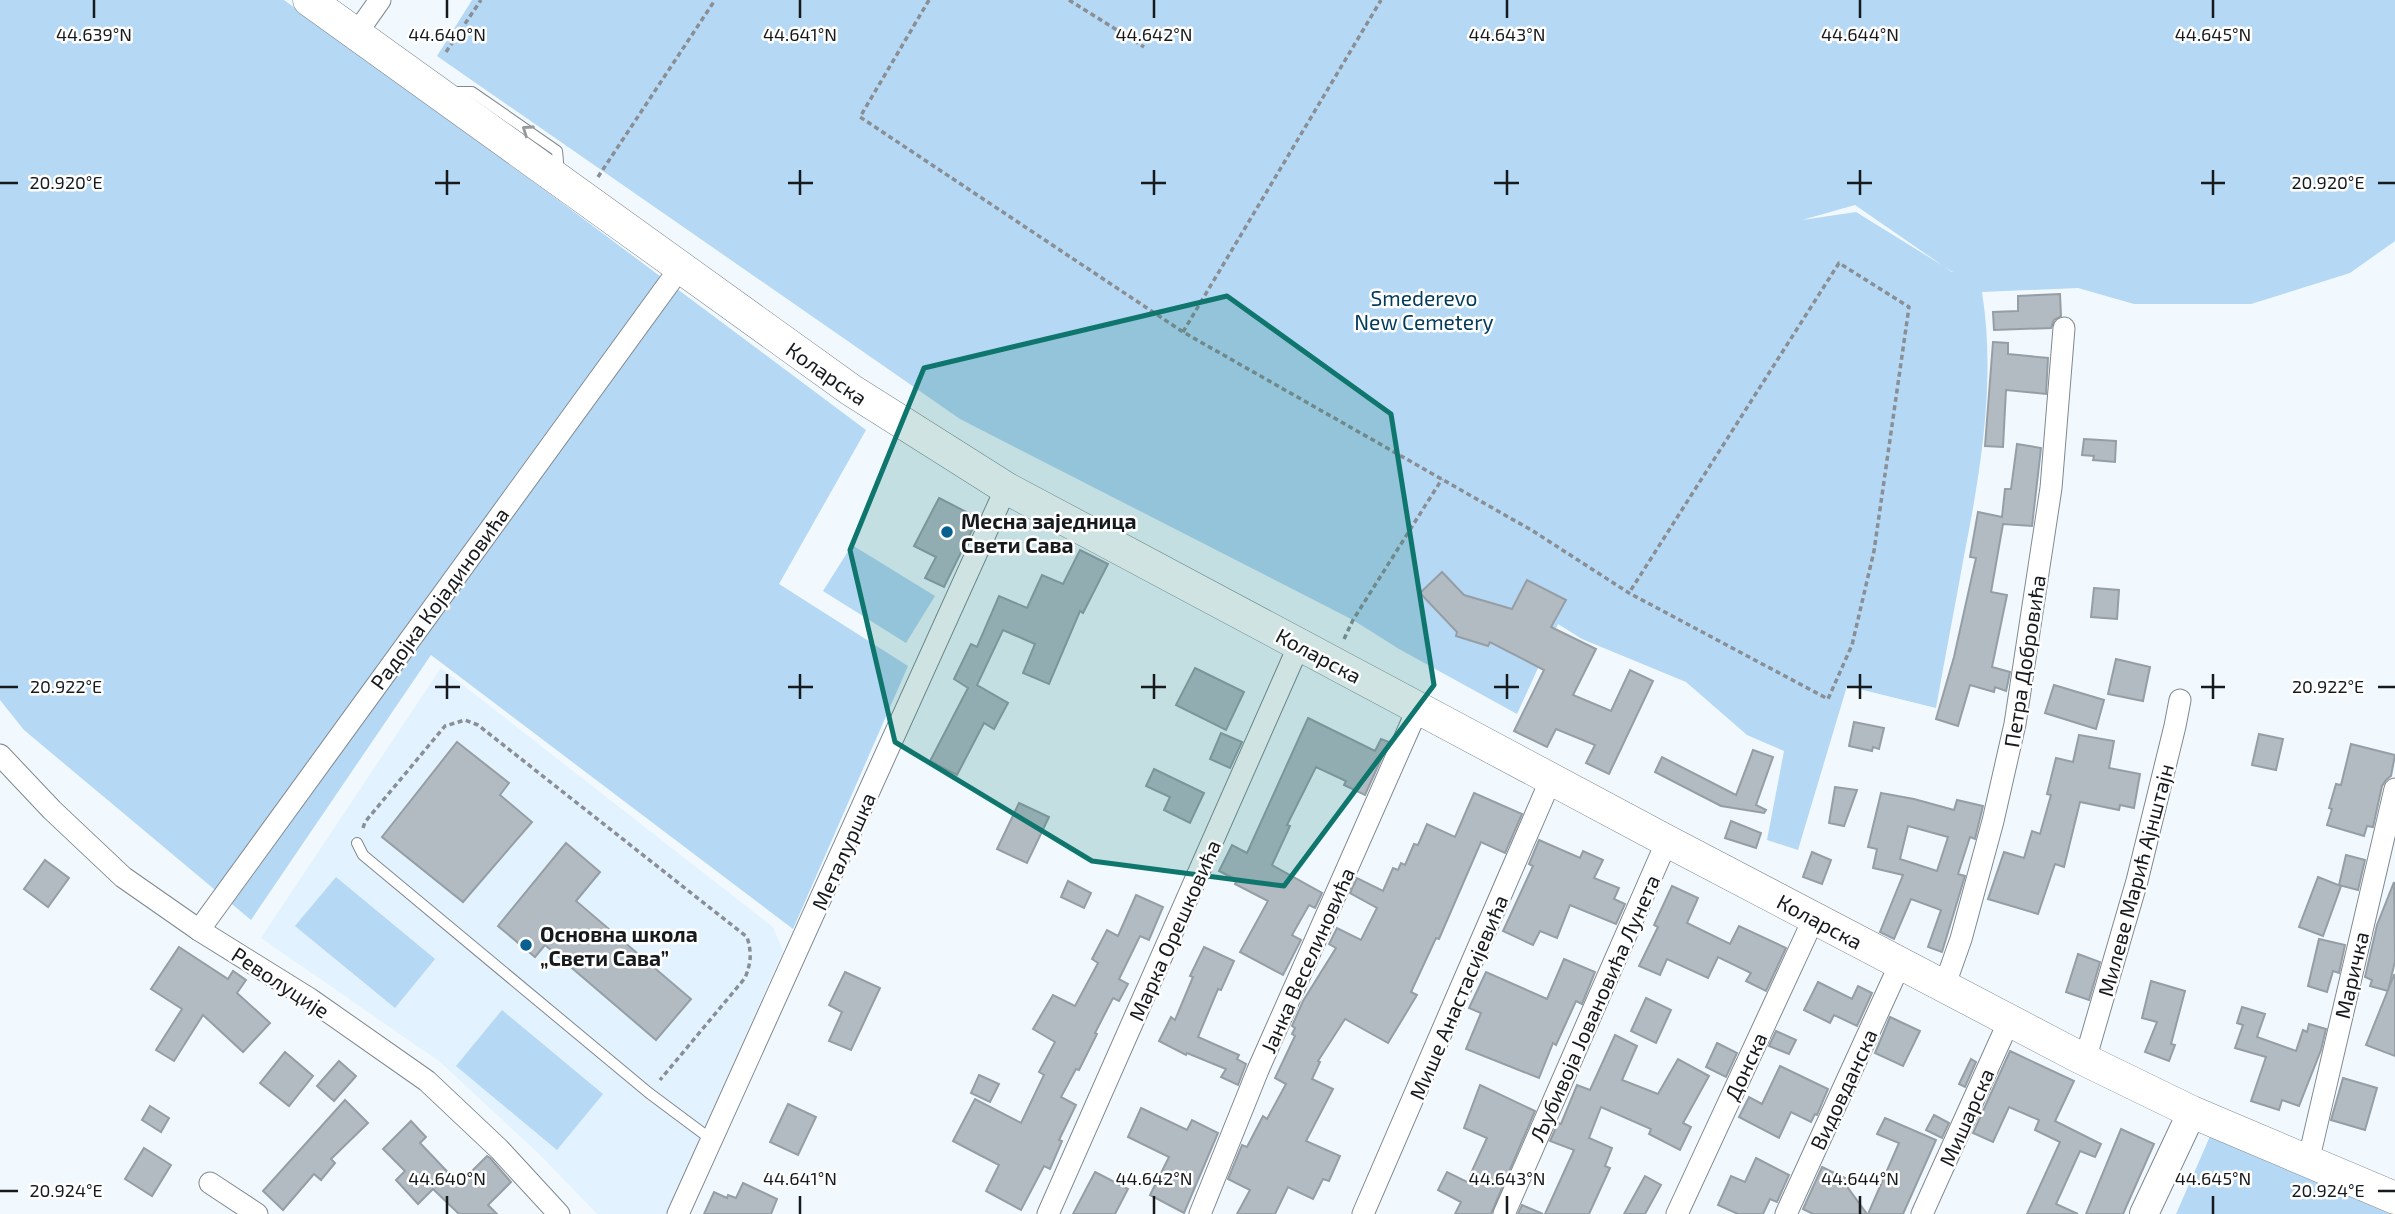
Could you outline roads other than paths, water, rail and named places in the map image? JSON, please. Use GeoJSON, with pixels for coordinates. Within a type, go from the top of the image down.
{"type":"FeatureCollection","features":[{"type":"Feature","properties":{"kind":"main road","name":"Коларска"},"geometry":{"type":"LineString","coordinates":[[309,0],[850,390],[1006,488],[1667,841],[2085,1060],[2192,1112],[2308,1162],[2393,1191]]}},
{"type":"Feature","properties":{"kind":"street"},"geometry":{"type":"LineString","coordinates":[[356,34],[380,0]]}},
{"type":"Feature","properties":{"kind":"street","name":"Радојка Којадиновића"},"geometry":{"type":"LineString","coordinates":[[200,930],[680,268]]}},
{"type":"Feature","properties":{"kind":"street","name":"Петра Добровића"},"geometry":{"type":"LineString","coordinates":[[1944,987],[1979,872],[2015,724],[2051,488],[2064,328]]}},
{"type":"Feature","properties":{"kind":"street","name":"Металуршка"},"geometry":{"type":"LineString","coordinates":[[678,1214],[1006,488]]}},
{"type":"Feature","properties":{"kind":"street","name":"Марка Орешковића"},"geometry":{"type":"LineString","coordinates":[[1048,1214],[1299,645]]}},
{"type":"Feature","properties":{"kind":"street","name":"Милеве Марић Ајнштајн"},"geometry":{"type":"LineString","coordinates":[[2085,1060],[2137,881],[2180,700]]}},
{"type":"Feature","properties":{"kind":"street","name":"Јанка Веселиновића"},"geometry":{"type":"LineString","coordinates":[[1200,1214],[1258,1070],[1418,708]]}},
{"type":"Feature","properties":{"kind":"street","name":"Револуције"},"geometry":{"type":"LineString","coordinates":[[0,755],[52,810],[123,877],[200,930],[310,999],[427,1082],[499,1149],[559,1214]]}},
{"type":"Feature","properties":{"kind":"street","name":"Мише Анастасијевића"},"geometry":{"type":"LineString","coordinates":[[1363,1214],[1552,779]]}},
{"type":"Feature","properties":{"kind":"street","name":"Маричка"},"geometry":{"type":"LineString","coordinates":[[2308,1162],[2395,789]]}},
{"type":"Feature","properties":{"kind":"street","name":"Љубивоја Јовановића Лунета"},"geometry":{"type":"LineString","coordinates":[[1504,1214],[1667,841]]}},
{"type":"Feature","properties":{"kind":"street","name":"Донска"},"geometry":{"type":"LineString","coordinates":[[1676,1214],[1814,918]]}},
{"type":"Feature","properties":{"kind":"street","name":"Видовданска"},"geometry":{"type":"LineString","coordinates":[[1786,1214],[1900,964]]}},
{"type":"Feature","properties":{"kind":"street","name":"Мишарска"},"geometry":{"type":"LineString","coordinates":[[1923,1214],[2010,1021]]}},
{"type":"Feature","properties":{"kind":"street"},"geometry":{"type":"LineString","coordinates":[[2144,1214],[2192,1112]]}},
{"type":"Feature","properties":{"kind":"street"},"geometry":{"type":"LineString","coordinates":[[210,1183],[257,1214]]}},
{"type":"Feature","properties":{"kind":"lane"},"geometry":{"type":"LineString","coordinates":[[357,843],[363,855],[649,1093],[712,1140]]}},
{"type":"Feature","properties":{"kind":"place","name":"Месна заједница Свети Сава"},"geometry":{"type":"Point","coordinates":[947,532]}},
{"type":"Feature","properties":{"kind":"place","name":"Основна школа „Свети Сава”"},"geometry":{"type":"Point","coordinates":[526,945]}},
{"type":"Feature","properties":{"kind":"park label","name":"Smederevo New Cemetery"},"geometry":{"type":"Point","coordinates":[1424,309]}}]}
